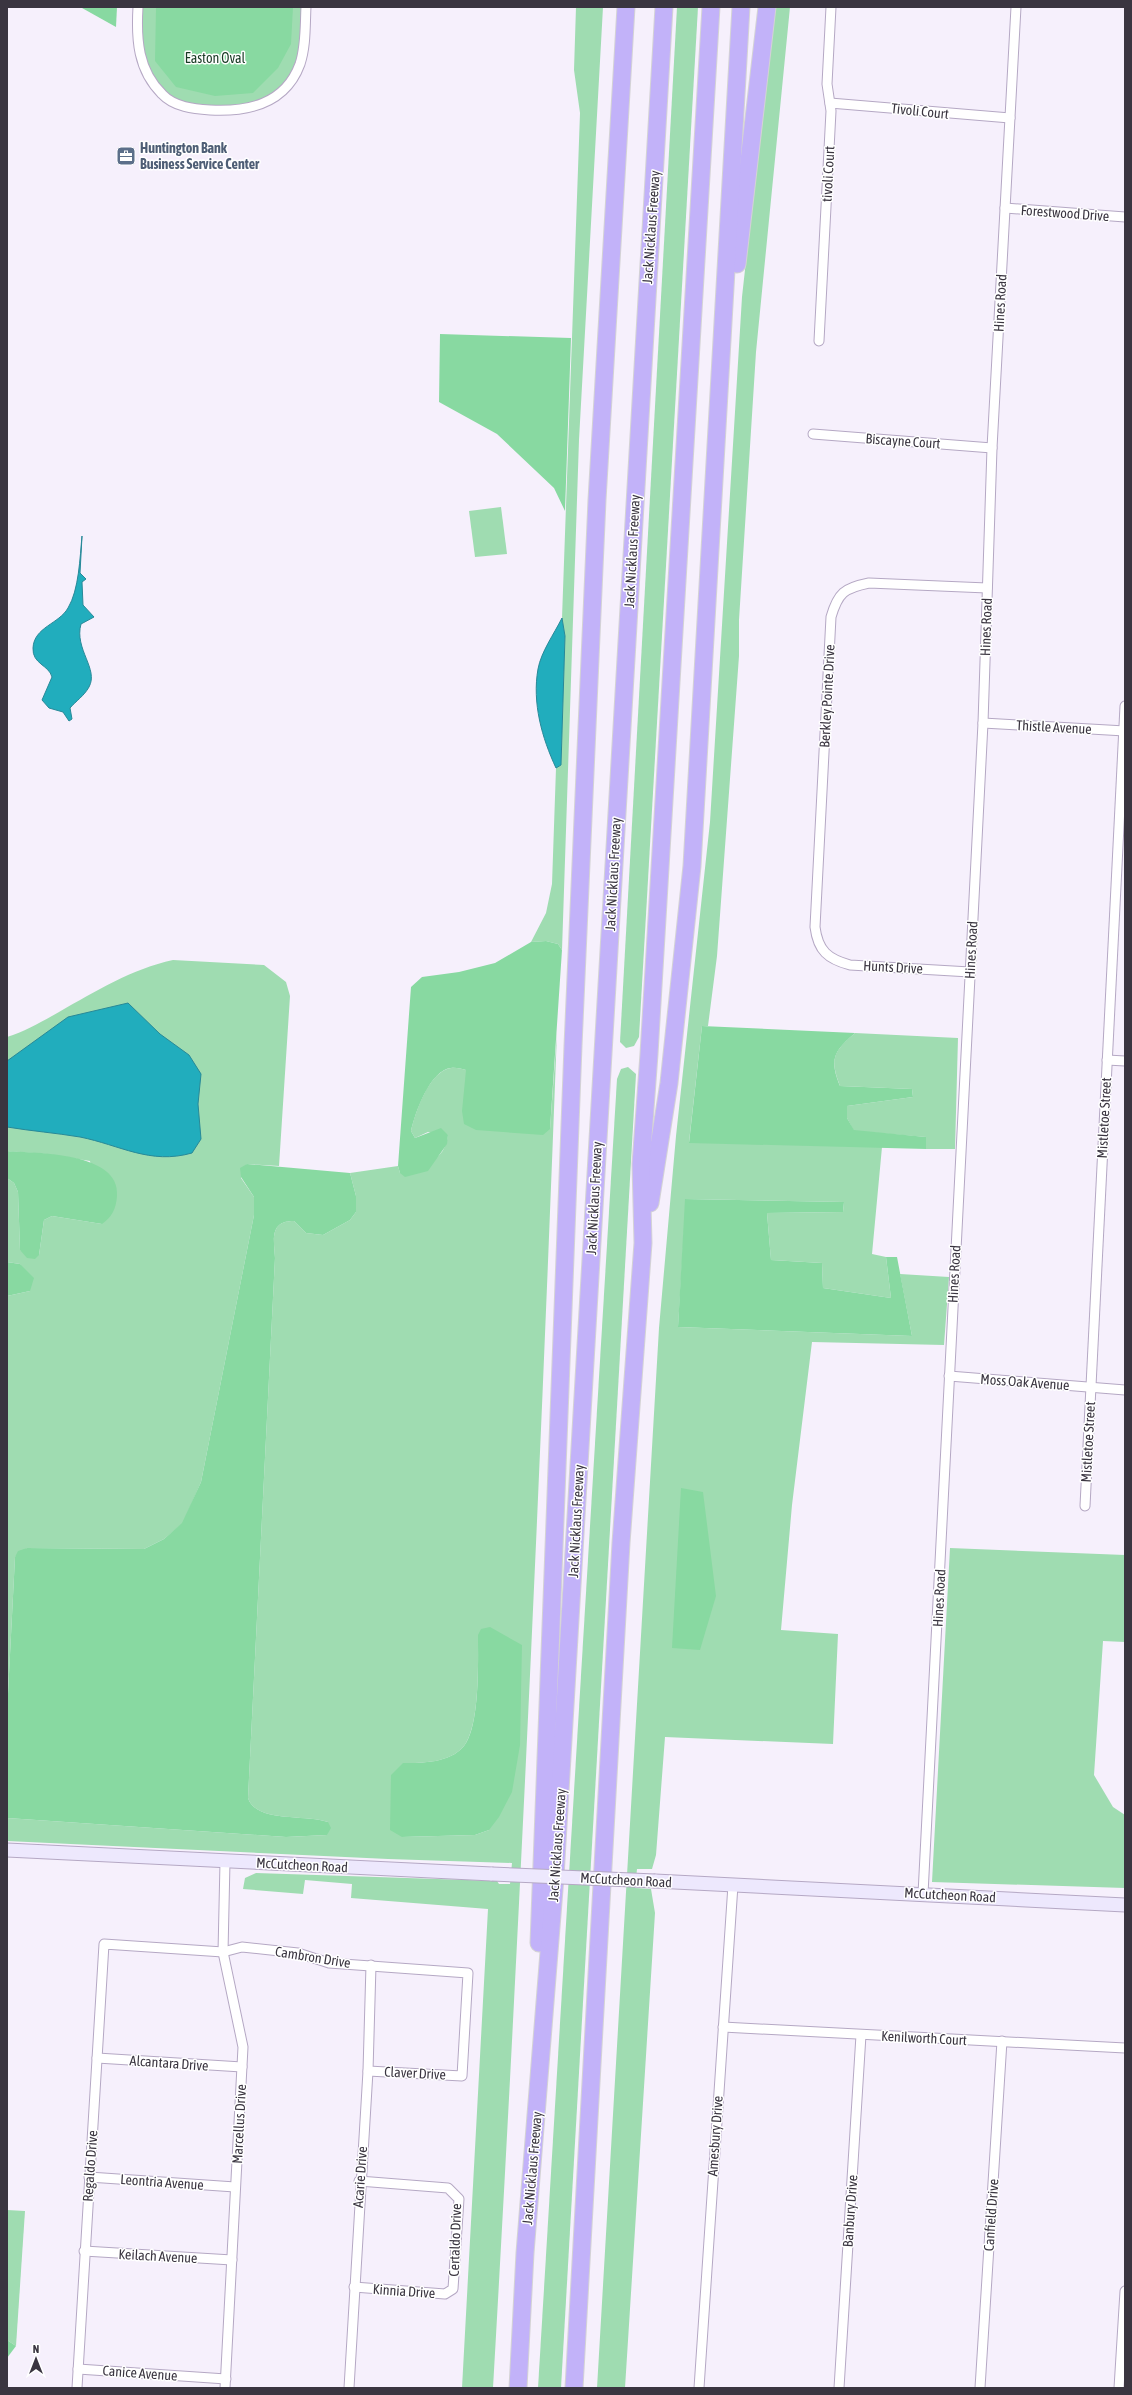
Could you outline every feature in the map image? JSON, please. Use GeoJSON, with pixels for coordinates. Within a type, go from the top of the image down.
{"type":"FeatureCollection","features":[{"type":"Feature","properties":{"kind":"highway"},"geometry":{"type":"LineString","coordinates":[[525,2253],[544,1825],[573,1046],[617,7]]}},
{"type":"Feature","properties":{"kind":"highway"},"geometry":{"type":"LineString","coordinates":[[597,500],[626,7]]}},
{"type":"Feature","properties":{"kind":"highway","name":"Jack Nicklaus Freeway"},"geometry":{"type":"LineString","coordinates":[[518,2388],[525,2253],[555,1877],[664,7]]}},
{"type":"Feature","properties":{"kind":"highway"},"geometry":{"type":"LineString","coordinates":[[574,2388],[621,1544],[643,1243],[642,1148],[650,1047],[711,7]]}},
{"type":"Feature","properties":{"kind":"highway"},"geometry":{"type":"LineString","coordinates":[[643,1243],[669,1083],[692,866],[741,7]]}},
{"type":"Feature","properties":{"kind":"highway"},"geometry":{"type":"LineString","coordinates":[[720,387],[734,288],[767,7]]}},
{"type":"Feature","properties":{"kind":"main road","name":"McCutcheon Road"},"geometry":{"type":"LineString","coordinates":[[7,1850],[225,1862],[655,1881],[1125,1905]]}},
{"type":"Feature","properties":{"kind":"street"},"geometry":{"type":"LineString","coordinates":[[138,7],[137,45],[143,67],[163,96],[178,105],[194,109],[233,111],[251,109],[266,102],[280,93],[291,80],[300,65],[303,48],[306,7]]}},
{"type":"Feature","properties":{"kind":"street","name":"tivoli Court"},"geometry":{"type":"LineString","coordinates":[[820,341],[830,103],[826,84],[831,7]]}},
{"type":"Feature","properties":{"kind":"street","name":"Hines Road"},"geometry":{"type":"LineString","coordinates":[[923,1894],[983,723],[992,448],[1016,7]]}},
{"type":"Feature","properties":{"kind":"street","name":"Tivoli Court"},"geometry":{"type":"LineString","coordinates":[[830,103],[1010,118]]}},
{"type":"Feature","properties":{"kind":"street","name":"Forestwood Drive"},"geometry":{"type":"LineString","coordinates":[[1005,208],[1125,217]]}},
{"type":"Feature","properties":{"kind":"street","name":"Biscayne Court"},"geometry":{"type":"LineString","coordinates":[[813,434],[992,448]]}},
{"type":"Feature","properties":{"kind":"street","name":"Berkley Pointe Drive"},"geometry":{"type":"LineString","coordinates":[[822,949],[817,939],[815,927],[831,617],[836,599],[850,586],[868,582],[988,588]]}},
{"type":"Feature","properties":{"kind":"street","name":"Mistletoe Street"},"geometry":{"type":"LineString","coordinates":[[1085,1506],[1125,706]]}},
{"type":"Feature","properties":{"kind":"street","name":"Thistle Avenue"},"geometry":{"type":"LineString","coordinates":[[983,723],[1124,730]]}},
{"type":"Feature","properties":{"kind":"street","name":"Hunts Drive"},"geometry":{"type":"LineString","coordinates":[[822,949],[834,961],[850,965],[970,972]]}},
{"type":"Feature","properties":{"kind":"street"},"geometry":{"type":"LineString","coordinates":[[1107,1060],[1125,1061]]}},
{"type":"Feature","properties":{"kind":"street","name":"Moss Oak Avenue"},"geometry":{"type":"LineString","coordinates":[[949,1376],[1125,1390]]}},
{"type":"Feature","properties":{"kind":"street","name":"Marcellus Drive"},"geometry":{"type":"LineString","coordinates":[[225,1862],[223,1952],[243,2047],[226,2384]]}},
{"type":"Feature","properties":{"kind":"street","name":"Amesbury Drive"},"geometry":{"type":"LineString","coordinates":[[699,2388],[733,1885]]}},
{"type":"Feature","properties":{"kind":"street","name":"Cambron Drive"},"geometry":{"type":"LineString","coordinates":[[104,1944],[223,1952],[242,1947],[298,1953],[329,1963],[468,1973],[462,2076]]}},
{"type":"Feature","properties":{"kind":"street","name":"Regaldo Drive"},"geometry":{"type":"LineString","coordinates":[[76,2388],[104,1944]]}},
{"type":"Feature","properties":{"kind":"street","name":"Acarie Drive"},"geometry":{"type":"LineString","coordinates":[[348,2388],[359,2181],[368,2071],[372,1965]]}},
{"type":"Feature","properties":{"kind":"street","name":"Kenilworth Court"},"geometry":{"type":"LineString","coordinates":[[723,2027],[1125,2048]]}},
{"type":"Feature","properties":{"kind":"street","name":"Banbury Drive"},"geometry":{"type":"LineString","coordinates":[[839,2388],[861,2035]]}},
{"type":"Feature","properties":{"kind":"street","name":"Canfield Drive"},"geometry":{"type":"LineString","coordinates":[[980,2388],[1002,2041]]}},
{"type":"Feature","properties":{"kind":"street","name":"Alcantara Drive"},"geometry":{"type":"LineString","coordinates":[[97,2058],[242,2067]]}},
{"type":"Feature","properties":{"kind":"street","name":"Claver Drive"},"geometry":{"type":"LineString","coordinates":[[368,2071],[462,2076]]}},
{"type":"Feature","properties":{"kind":"street","name":"Leontria Avenue"},"geometry":{"type":"LineString","coordinates":[[89,2178],[236,2187]]}},
{"type":"Feature","properties":{"kind":"street","name":"Certaldo Drive"},"geometry":{"type":"LineString","coordinates":[[359,2181],[448,2188],[459,2199],[453,2288]]}},
{"type":"Feature","properties":{"kind":"street","name":"Keilach Avenue"},"geometry":{"type":"LineString","coordinates":[[84,2252],[232,2260]]}},
{"type":"Feature","properties":{"kind":"street","name":"Kinnia Drive"},"geometry":{"type":"LineString","coordinates":[[354,2287],[445,2294],[453,2288]]}},
{"type":"Feature","properties":{"kind":"street"},"geometry":{"type":"LineString","coordinates":[[1119,2388],[1125,2291]]}},
{"type":"Feature","properties":{"kind":"street","name":"Canice Avenue"},"geometry":{"type":"LineString","coordinates":[[78,2369],[226,2384]]}},
{"type":"Feature","properties":{"kind":"green space"},"geometry":{"type":"Polygon","coordinates":[[[117,7],[116,27],[82,8],[117,7]]]}},
{"type":"Feature","properties":{"kind":"green space","name":"Easton Oval"},"geometry":{"type":"Polygon","coordinates":[[[138,7],[306,7],[303,48],[291,80],[266,102],[194,109],[163,96],[137,45],[138,7]]]}},
{"type":"Feature","properties":{"kind":"green space","name":"Easton Oval"},"geometry":{"type":"Polygon","coordinates":[[[156,7],[293,7],[291,44],[278,68],[253,93],[215,96],[176,87],[155,61],[156,7]]]}},
{"type":"Feature","properties":{"kind":"green space"},"geometry":{"type":"Polygon","coordinates":[[[576,7],[603,7],[579,440],[562,950],[558,944],[546,941],[531,942],[546,913],[552,884],[556,768],[561,765],[565,636],[562,618],[580,113],[574,70],[576,7]]]}},
{"type":"Feature","properties":{"kind":"green space"},"geometry":{"type":"Polygon","coordinates":[[[677,7],[698,7],[639,1037],[634,1046],[626,1048],[620,1042],[677,7]]]}},
{"type":"Feature","properties":{"kind":"green space"},"geometry":{"type":"Polygon","coordinates":[[[774,7],[790,7],[756,352],[739,620],[739,656],[717,956],[708,1026],[702,1026],[689,1142],[882,1147],[872,1254],[886,1257],[891,1298],[823,1288],[822,1263],[771,1260],[767,1213],[843,1212],[844,1202],[686,1199],[678,1327],[912,1336],[900,1274],[949,1277],[944,1345],[812,1342],[792,1505],[781,1630],[838,1634],[833,1744],[665,1737],[656,1855],[652,1869],[637,1869],[635,1888],[651,1889],[655,1913],[625,2388],[597,2388],[659,1328],[676,1136],[710,822],[742,297],[774,7]]]}},
{"type":"Feature","properties":{"kind":"green space"},"geometry":{"type":"Polygon","coordinates":[[[440,334],[571,338],[565,511],[554,488],[497,434],[439,402],[440,334]]]}},
{"type":"Feature","properties":{"kind":"green space"},"geometry":{"type":"Polygon","coordinates":[[[501,507],[507,554],[475,557],[469,511],[501,507]]]}},
{"type":"Feature","properties":{"kind":"green space"},"geometry":{"type":"Polygon","coordinates":[[[546,941],[558,944],[562,950],[550,1129],[543,1135],[476,1130],[464,1124],[462,1111],[466,1070],[451,1068],[436,1076],[430,1084],[420,1104],[411,1131],[415,1138],[441,1128],[448,1135],[447,1144],[428,1171],[405,1177],[400,1173],[398,1166],[411,987],[422,977],[459,972],[495,963],[531,942],[546,941]]]}},
{"type":"Feature","properties":{"kind":"green space"},"geometry":{"type":"Polygon","coordinates":[[[173,960],[264,965],[286,982],[290,996],[279,1166],[247,1164],[241,1178],[254,1197],[254,1215],[201,1482],[183,1523],[164,1539],[144,1549],[27,1548],[15,1557],[7,1713],[7,1296],[30,1291],[20,1264],[7,1262],[7,1178],[14,1183],[18,1192],[20,1250],[39,1255],[44,1220],[52,1216],[102,1224],[90,1161],[47,1154],[7,1151],[7,1037],[34,1026],[129,975],[173,960]]]}},
{"type":"Feature","properties":{"kind":"green space"},"geometry":{"type":"Polygon","coordinates":[[[702,1026],[855,1033],[842,1045],[834,1062],[840,1086],[912,1089],[913,1097],[847,1106],[847,1118],[854,1130],[926,1137],[926,1149],[689,1143],[702,1026]]]}},
{"type":"Feature","properties":{"kind":"green space"},"geometry":{"type":"Polygon","coordinates":[[[557,1032],[512,2049],[493,2388],[462,2388],[488,1909],[351,1898],[352,1884],[305,1880],[303,1894],[243,1889],[245,1878],[256,1873],[497,1881],[499,1884],[510,1884],[512,1863],[388,1859],[7,1841],[7,1818],[286,1837],[327,1835],[328,1822],[283,1816],[261,1811],[253,1806],[248,1798],[275,1233],[280,1224],[294,1221],[306,1233],[323,1235],[350,1220],[356,1212],[356,1196],[350,1173],[398,1166],[400,1173],[431,1162],[437,1157],[442,1152],[446,1144],[448,1135],[428,1132],[415,1138],[411,1131],[424,1094],[436,1077],[443,1071],[453,1068],[466,1070],[466,1076],[550,1129],[557,1032]],[[478,1635],[477,1693],[473,1724],[469,1736],[464,1746],[458,1752],[444,1759],[419,1763],[404,1763],[402,1837],[475,1835],[489,1830],[478,1635]]]}},
{"type":"Feature","properties":{"kind":"green space"},"geometry":{"type":"Polygon","coordinates":[[[855,1033],[958,1038],[955,1149],[926,1149],[926,1137],[854,1131],[847,1118],[847,1106],[913,1097],[912,1089],[840,1086],[834,1062],[838,1050],[855,1033]]]}},
{"type":"Feature","properties":{"kind":"green space"},"geometry":{"type":"Polygon","coordinates":[[[628,1067],[636,1074],[561,2388],[538,2388],[617,1079],[621,1069],[628,1067]]]}},
{"type":"Feature","properties":{"kind":"green space"},"geometry":{"type":"Polygon","coordinates":[[[7,1151],[74,1158],[92,1163],[106,1171],[115,1182],[117,1196],[116,1205],[113,1212],[102,1224],[52,1216],[44,1220],[39,1255],[35,1259],[27,1258],[20,1250],[18,1192],[14,1183],[7,1178],[7,1151]]]}},
{"type":"Feature","properties":{"kind":"green space"},"geometry":{"type":"Polygon","coordinates":[[[247,1164],[350,1173],[356,1196],[356,1212],[350,1220],[323,1235],[306,1233],[294,1221],[280,1224],[274,1238],[275,1258],[248,1798],[253,1806],[261,1811],[283,1816],[328,1822],[331,1828],[327,1835],[286,1837],[7,1818],[7,1713],[15,1557],[18,1551],[27,1548],[144,1549],[164,1539],[182,1523],[201,1482],[254,1215],[254,1197],[241,1177],[240,1168],[247,1164]]]}},
{"type":"Feature","properties":{"kind":"green space"},"geometry":{"type":"Polygon","coordinates":[[[685,1199],[844,1202],[843,1212],[767,1213],[771,1260],[822,1263],[823,1288],[891,1298],[886,1257],[897,1257],[912,1336],[678,1327],[685,1199]]]}},
{"type":"Feature","properties":{"kind":"green space"},"geometry":{"type":"Polygon","coordinates":[[[7,1262],[20,1264],[34,1278],[30,1291],[7,1296],[7,1262]]]}},
{"type":"Feature","properties":{"kind":"green space"},"geometry":{"type":"Polygon","coordinates":[[[681,1488],[703,1492],[716,1596],[700,1650],[672,1648],[681,1488]]]}},
{"type":"Feature","properties":{"kind":"green space"},"geometry":{"type":"Polygon","coordinates":[[[950,1548],[1125,1555],[1125,1642],[1103,1641],[1094,1775],[1113,1807],[1125,1815],[1125,1888],[932,1882],[950,1548]]]}},
{"type":"Feature","properties":{"kind":"green space"},"geometry":{"type":"Polygon","coordinates":[[[490,1627],[522,1645],[520,1745],[512,1792],[499,1817],[489,1830],[475,1835],[402,1837],[390,1830],[391,1775],[403,1763],[419,1763],[444,1759],[458,1752],[464,1746],[469,1737],[473,1724],[475,1709],[478,1677],[478,1635],[481,1629],[490,1627]]]}},
{"type":"Feature","properties":{"kind":"green space"},"geometry":{"type":"Polygon","coordinates":[[[7,2210],[25,2211],[16,2346],[7,2340],[7,2210]]]}},
{"type":"Feature","properties":{"kind":"green space"},"geometry":{"type":"Polygon","coordinates":[[[7,2340],[16,2346],[7,2358],[7,2340]]]}},
{"type":"Feature","properties":{"kind":"water"},"geometry":{"type":"Polygon","coordinates":[[[82,536],[80,573],[86,579],[82,582],[83,605],[94,617],[81,624],[80,633],[83,650],[91,673],[91,680],[87,690],[70,708],[72,719],[69,721],[63,712],[49,708],[42,700],[52,677],[48,670],[35,658],[33,648],[34,641],[42,630],[59,618],[72,601],[77,583],[82,536]]]}},
{"type":"Feature","properties":{"kind":"water"},"geometry":{"type":"Polygon","coordinates":[[[562,618],[565,636],[561,765],[556,768],[546,745],[540,720],[537,707],[536,682],[542,656],[562,618]]]}},
{"type":"Feature","properties":{"kind":"water"},"geometry":{"type":"Polygon","coordinates":[[[128,1003],[160,1034],[189,1055],[201,1074],[198,1104],[201,1139],[192,1153],[162,1157],[135,1152],[80,1137],[7,1127],[7,1061],[68,1017],[128,1003]]]}},
{"type":"Feature","properties":{"kind":"place","name":"Huntington Bank Business Service Center"},"geometry":{"type":"Point","coordinates":[126,156]}}]}
